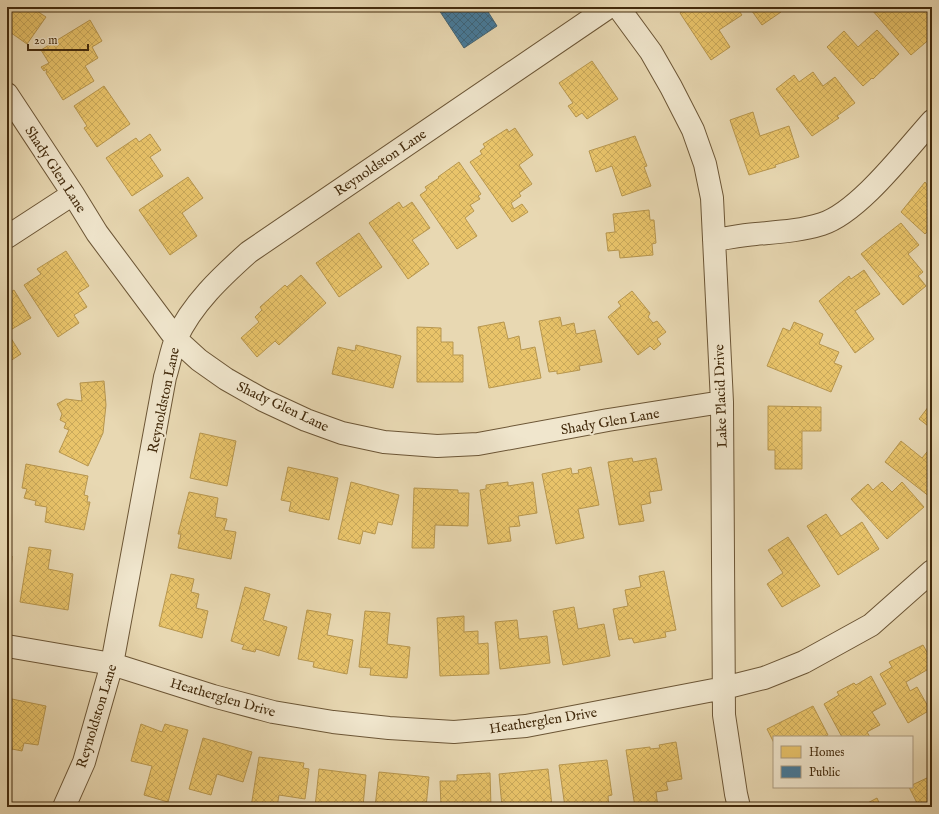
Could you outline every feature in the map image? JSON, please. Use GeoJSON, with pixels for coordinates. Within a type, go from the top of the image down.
{"type":"FeatureCollection","features":[{"type":"Feature","properties":{"kind":"street","name":"Reynoldston Lane"},"geometry":{"type":"LineString","coordinates":[[64,807],[84,762],[112,664],[165,377],[176,339],[197,305],[222,276],[249,252],[609,7]]}},
{"type":"Feature","properties":{"kind":"street","name":"Lake Placid Drive"},"geometry":{"type":"LineString","coordinates":[[618,7],[651,52],[672,87],[692,130],[705,164],[712,198],[722,402],[724,715],[739,807]]}},
{"type":"Feature","properties":{"kind":"street","name":"Shady Glen Lane"},"geometry":{"type":"LineString","coordinates":[[7,94],[97,233],[176,339],[204,364],[226,379],[263,400],[306,420],[335,430],[384,442],[437,446],[478,444],[608,420],[722,402]]}},
{"type":"Feature","properties":{"kind":"street"},"geometry":{"type":"LineString","coordinates":[[714,240],[754,234],[791,232],[823,224],[848,210],[869,190],[932,122]]}},
{"type":"Feature","properties":{"kind":"street"},"geometry":{"type":"LineString","coordinates":[[7,237],[73,194]]}},
{"type":"Feature","properties":{"kind":"street","name":"Heatherglen Drive"},"geometry":{"type":"LineString","coordinates":[[7,646],[112,664],[214,696],[273,712],[332,722],[389,728],[454,732],[526,726],[724,688],[764,678],[804,662],[871,625],[932,571]]}},
{"type":"Feature","properties":{"kind":"building: Homes"},"geometry":{"type":"Polygon","coordinates":[[[7,7],[31,7],[46,17],[27,44],[7,30],[7,7]]]}},
{"type":"Feature","properties":{"kind":"building: Homes"},"geometry":{"type":"Polygon","coordinates":[[[689,7],[736,7],[742,15],[719,30],[730,47],[711,60],[680,13],[689,7]]]}},
{"type":"Feature","properties":{"kind":"building: Homes"},"geometry":{"type":"Polygon","coordinates":[[[749,7],[777,7],[781,12],[762,25],[749,7]]]}},
{"type":"Feature","properties":{"kind":"building: Homes"},"geometry":{"type":"Polygon","coordinates":[[[876,7],[932,7],[932,37],[911,55],[872,10],[876,7]]]}},
{"type":"Feature","properties":{"kind":"building: Homes"},"geometry":{"type":"Polygon","coordinates":[[[90,20],[102,41],[92,47],[98,58],[85,66],[94,81],[63,100],[46,73],[47,69],[44,71],[41,67],[49,63],[41,50],[90,20]]]}},
{"type":"Feature","properties":{"kind":"building: Homes"},"geometry":{"type":"Polygon","coordinates":[[[877,30],[899,54],[873,79],[872,78],[863,86],[827,47],[844,31],[858,47],[877,30]]]}},
{"type":"Feature","properties":{"kind":"building: Homes"},"geometry":{"type":"Polygon","coordinates":[[[592,61],[618,99],[587,119],[582,113],[576,117],[568,106],[573,103],[559,83],[592,61]]]}},
{"type":"Feature","properties":{"kind":"building: Homes"},"geometry":{"type":"Polygon","coordinates":[[[813,72],[823,86],[835,77],[855,103],[837,116],[839,118],[812,136],[776,89],[794,75],[799,82],[813,72]]]}},
{"type":"Feature","properties":{"kind":"building: Homes"},"geometry":{"type":"Polygon","coordinates":[[[104,86],[130,124],[97,147],[84,128],[87,126],[74,106],[104,86]]]}},
{"type":"Feature","properties":{"kind":"building: Homes"},"geometry":{"type":"Polygon","coordinates":[[[753,112],[760,136],[789,126],[799,157],[775,165],[776,167],[749,175],[730,120],[753,112]]]}},
{"type":"Feature","properties":{"kind":"building: Homes"},"geometry":{"type":"Polygon","coordinates":[[[515,128],[533,155],[519,165],[532,184],[519,193],[521,196],[511,203],[514,209],[522,204],[528,212],[512,222],[470,162],[482,154],[480,151],[485,147],[483,144],[507,129],[509,132],[515,128]]]}},
{"type":"Feature","properties":{"kind":"building: Homes"},"geometry":{"type":"Polygon","coordinates":[[[150,134],[161,150],[150,157],[163,176],[132,196],[106,158],[136,138],[139,142],[150,134]]]}},
{"type":"Feature","properties":{"kind":"building: Homes"},"geometry":{"type":"Polygon","coordinates":[[[635,136],[647,166],[644,167],[651,186],[622,196],[612,166],[596,172],[589,151],[635,136]]]}},
{"type":"Feature","properties":{"kind":"building: Homes"},"geometry":{"type":"Polygon","coordinates":[[[459,162],[481,194],[478,196],[480,199],[470,205],[474,211],[465,218],[477,236],[457,249],[420,195],[427,190],[425,187],[459,162]]]}},
{"type":"Feature","properties":{"kind":"building: Homes"},"geometry":{"type":"Polygon","coordinates":[[[188,177],[203,198],[182,213],[197,236],[170,255],[139,210],[188,177]]]}},
{"type":"Feature","properties":{"kind":"building: Homes"},"geometry":{"type":"Polygon","coordinates":[[[925,182],[928,186],[932,182],[932,226],[925,234],[901,212],[925,182]]]}},
{"type":"Feature","properties":{"kind":"building: Homes"},"geometry":{"type":"Polygon","coordinates":[[[399,202],[403,208],[412,202],[430,228],[412,240],[429,264],[408,279],[369,223],[399,202]]]}},
{"type":"Feature","properties":{"kind":"building: Homes"},"geometry":{"type":"Polygon","coordinates":[[[649,210],[650,220],[654,220],[656,243],[652,244],[653,255],[620,258],[619,250],[608,251],[606,233],[615,232],[613,214],[649,210]]]}},
{"type":"Feature","properties":{"kind":"building: Homes"},"geometry":{"type":"Polygon","coordinates":[[[901,223],[919,245],[908,254],[923,272],[918,276],[926,286],[903,305],[861,254],[901,223]]]}},
{"type":"Feature","properties":{"kind":"building: Homes"},"geometry":{"type":"Polygon","coordinates":[[[359,233],[382,267],[339,297],[316,263],[359,233]]]}},
{"type":"Feature","properties":{"kind":"building: Homes"},"geometry":{"type":"Polygon","coordinates":[[[66,251],[89,286],[78,293],[87,307],[74,315],[79,323],[58,337],[24,285],[41,274],[37,269],[66,251]]]}},
{"type":"Feature","properties":{"kind":"building: Homes"},"geometry":{"type":"Polygon","coordinates":[[[864,270],[880,294],[855,311],[874,339],[855,353],[819,301],[849,276],[851,279],[864,270]]]}},
{"type":"Feature","properties":{"kind":"building: Homes"},"geometry":{"type":"Polygon","coordinates":[[[301,275],[326,303],[279,345],[275,341],[257,357],[241,338],[259,322],[255,317],[262,310],[260,307],[285,285],[287,287],[301,275]]]}},
{"type":"Feature","properties":{"kind":"building: Homes"},"geometry":{"type":"Polygon","coordinates":[[[14,290],[31,318],[7,332],[7,294],[14,290]]]}},
{"type":"Feature","properties":{"kind":"building: Homes"},"geometry":{"type":"Polygon","coordinates":[[[632,291],[650,313],[648,317],[653,323],[657,321],[666,332],[657,339],[661,344],[654,350],[650,346],[638,355],[608,317],[621,306],[618,302],[632,291]]]}},
{"type":"Feature","properties":{"kind":"building: Homes"},"geometry":{"type":"Polygon","coordinates":[[[560,317],[562,326],[574,323],[576,334],[595,330],[602,362],[579,366],[580,370],[557,374],[557,371],[549,372],[539,321],[560,317]]]}},
{"type":"Feature","properties":{"kind":"building: Homes"},"geometry":{"type":"Polygon","coordinates":[[[504,322],[508,339],[519,336],[521,350],[535,347],[541,378],[489,388],[478,327],[504,322]]]}},
{"type":"Feature","properties":{"kind":"building: Homes"},"geometry":{"type":"Polygon","coordinates":[[[794,322],[823,334],[819,344],[839,352],[834,363],[842,366],[831,392],[767,366],[783,328],[790,331],[794,322]]]}},
{"type":"Feature","properties":{"kind":"building: Homes"},"geometry":{"type":"Polygon","coordinates":[[[417,327],[441,328],[441,342],[453,342],[453,355],[463,355],[463,382],[417,382],[417,327]]]}},
{"type":"Feature","properties":{"kind":"building: Homes"},"geometry":{"type":"Polygon","coordinates":[[[7,332],[21,354],[7,363],[7,332]]]}},
{"type":"Feature","properties":{"kind":"building: Homes"},"geometry":{"type":"Polygon","coordinates":[[[356,345],[401,356],[393,388],[332,374],[338,347],[355,351],[356,345]]]}},
{"type":"Feature","properties":{"kind":"building: Homes"},"geometry":{"type":"Polygon","coordinates":[[[104,381],[106,405],[103,433],[88,466],[59,452],[69,430],[64,428],[66,423],[60,420],[62,414],[57,404],[66,399],[82,401],[80,383],[104,381]]]}},
{"type":"Feature","properties":{"kind":"building: Homes"},"geometry":{"type":"Polygon","coordinates":[[[932,402],[932,429],[919,419],[932,402]]]}},
{"type":"Feature","properties":{"kind":"building: Homes"},"geometry":{"type":"Polygon","coordinates":[[[768,406],[821,407],[821,431],[802,431],[802,469],[775,469],[775,450],[768,450],[768,406]]]}},
{"type":"Feature","properties":{"kind":"building: Homes"},"geometry":{"type":"Polygon","coordinates":[[[200,433],[236,441],[227,486],[190,478],[200,433]]]}},
{"type":"Feature","properties":{"kind":"building: Homes"},"geometry":{"type":"Polygon","coordinates":[[[901,441],[922,458],[932,446],[932,495],[930,497],[885,462],[901,441]]]}},
{"type":"Feature","properties":{"kind":"building: Homes"},"geometry":{"type":"Polygon","coordinates":[[[632,458],[633,462],[656,458],[662,490],[649,492],[651,503],[641,505],[644,521],[619,525],[608,462],[632,458]]]}},
{"type":"Feature","properties":{"kind":"building: Homes"},"geometry":{"type":"Polygon","coordinates":[[[26,464],[88,476],[84,495],[88,496],[87,502],[90,502],[84,530],[45,522],[47,507],[35,505],[36,501],[24,498],[27,489],[22,488],[26,464]]]}},
{"type":"Feature","properties":{"kind":"building: Homes"},"geometry":{"type":"Polygon","coordinates":[[[288,467],[338,478],[329,520],[289,511],[291,502],[281,500],[288,467]]]}},
{"type":"Feature","properties":{"kind":"building: Homes"},"geometry":{"type":"Polygon","coordinates":[[[591,467],[599,505],[578,509],[584,538],[556,544],[542,474],[571,468],[572,474],[579,473],[578,470],[591,467]]]}},
{"type":"Feature","properties":{"kind":"building: Homes"},"geometry":{"type":"Polygon","coordinates":[[[351,482],[399,495],[392,525],[378,522],[375,534],[363,531],[360,544],[338,539],[351,482]]]}},
{"type":"Feature","properties":{"kind":"building: Homes"},"geometry":{"type":"Polygon","coordinates":[[[508,482],[508,486],[533,482],[537,513],[518,516],[520,526],[509,527],[511,541],[488,544],[480,490],[486,489],[486,485],[508,482]]]}},
{"type":"Feature","properties":{"kind":"building: Homes"},"geometry":{"type":"Polygon","coordinates":[[[882,482],[892,492],[902,482],[924,507],[887,539],[851,499],[868,484],[873,490],[882,482]]]}},
{"type":"Feature","properties":{"kind":"building: Homes"},"geometry":{"type":"Polygon","coordinates":[[[414,488],[458,490],[458,493],[469,493],[468,526],[435,525],[434,548],[412,548],[414,488]]]}},
{"type":"Feature","properties":{"kind":"building: Homes"},"geometry":{"type":"Polygon","coordinates":[[[189,492],[218,498],[215,517],[227,519],[224,530],[236,532],[231,559],[178,548],[181,534],[178,534],[189,492]]]}},
{"type":"Feature","properties":{"kind":"building: Homes"},"geometry":{"type":"Polygon","coordinates":[[[826,514],[841,536],[862,522],[879,549],[838,575],[807,526],[826,514]]]}},
{"type":"Feature","properties":{"kind":"building: Homes"},"geometry":{"type":"Polygon","coordinates":[[[788,537],[820,586],[782,607],[767,584],[783,573],[768,550],[788,537]]]}},
{"type":"Feature","properties":{"kind":"building: Homes"},"geometry":{"type":"Polygon","coordinates":[[[29,547],[51,550],[48,569],[73,574],[68,610],[20,602],[29,547]]]}},
{"type":"Feature","properties":{"kind":"building: Homes"},"geometry":{"type":"Polygon","coordinates":[[[7,555],[12,556],[10,588],[7,587],[7,555]]]}},
{"type":"Feature","properties":{"kind":"building: Homes"},"geometry":{"type":"Polygon","coordinates":[[[664,571],[676,630],[665,632],[666,637],[634,643],[632,638],[619,640],[613,609],[628,606],[625,590],[641,587],[639,576],[664,571]]]}},
{"type":"Feature","properties":{"kind":"building: Homes"},"geometry":{"type":"Polygon","coordinates":[[[171,574],[194,579],[191,592],[199,594],[196,608],[208,611],[202,638],[159,626],[171,574]]]}},
{"type":"Feature","properties":{"kind":"building: Homes"},"geometry":{"type":"Polygon","coordinates":[[[245,587],[270,594],[263,620],[287,627],[279,656],[256,649],[255,652],[242,649],[244,645],[231,641],[245,587]]]}},
{"type":"Feature","properties":{"kind":"building: Homes"},"geometry":{"type":"Polygon","coordinates":[[[574,607],[578,629],[604,624],[610,656],[563,665],[553,611],[574,607]]]}},
{"type":"Feature","properties":{"kind":"building: Homes"},"geometry":{"type":"Polygon","coordinates":[[[307,610],[331,614],[327,635],[353,640],[347,674],[313,667],[314,662],[298,659],[307,610]]]}},
{"type":"Feature","properties":{"kind":"building: Homes"},"geometry":{"type":"Polygon","coordinates":[[[365,611],[390,613],[387,644],[410,647],[407,678],[370,675],[371,668],[359,667],[365,611]]]}},
{"type":"Feature","properties":{"kind":"building: Homes"},"geometry":{"type":"Polygon","coordinates":[[[464,616],[464,632],[478,631],[478,644],[488,643],[489,674],[440,676],[437,618],[464,616]]]}},
{"type":"Feature","properties":{"kind":"building: Homes"},"geometry":{"type":"Polygon","coordinates":[[[517,620],[519,639],[547,636],[550,663],[500,669],[495,622],[517,620]]]}},
{"type":"Feature","properties":{"kind":"building: Homes"},"geometry":{"type":"Polygon","coordinates":[[[923,645],[932,661],[932,667],[906,682],[910,691],[917,687],[930,710],[908,723],[880,674],[892,667],[889,662],[923,645]]]}},
{"type":"Feature","properties":{"kind":"building: Homes"},"geometry":{"type":"Polygon","coordinates":[[[871,676],[886,704],[872,712],[880,725],[867,732],[869,736],[841,736],[824,704],[839,695],[837,692],[854,683],[856,685],[871,676]]]}},
{"type":"Feature","properties":{"kind":"building: Homes"},"geometry":{"type":"Polygon","coordinates":[[[7,698],[46,706],[38,745],[24,743],[22,751],[12,749],[9,761],[7,761],[7,698]]]}},
{"type":"Feature","properties":{"kind":"building: Homes"},"geometry":{"type":"Polygon","coordinates":[[[813,706],[828,735],[773,736],[773,741],[767,729],[813,706]]]}},
{"type":"Feature","properties":{"kind":"building: Homes"},"geometry":{"type":"Polygon","coordinates":[[[141,724],[162,732],[165,724],[188,730],[168,802],[144,795],[152,766],[131,761],[141,724]]]}},
{"type":"Feature","properties":{"kind":"building: Homes"},"geometry":{"type":"Polygon","coordinates":[[[203,738],[252,752],[243,782],[217,774],[211,795],[189,789],[203,738]]]}},
{"type":"Feature","properties":{"kind":"building: Homes"},"geometry":{"type":"Polygon","coordinates":[[[676,742],[682,779],[666,782],[668,790],[656,792],[658,807],[635,807],[626,750],[650,747],[650,749],[660,748],[659,745],[676,742]]]}},
{"type":"Feature","properties":{"kind":"building: Homes"},"geometry":{"type":"Polygon","coordinates":[[[259,757],[304,763],[303,768],[309,769],[305,799],[279,795],[277,807],[251,807],[259,757]]]}},
{"type":"Feature","properties":{"kind":"building: Homes"},"geometry":{"type":"Polygon","coordinates":[[[607,760],[612,795],[608,796],[609,807],[565,807],[559,765],[607,760]]]}},
{"type":"Feature","properties":{"kind":"building: Homes"},"geometry":{"type":"Polygon","coordinates":[[[319,769],[366,775],[363,806],[340,803],[339,807],[315,807],[319,769]]]}},
{"type":"Feature","properties":{"kind":"building: Homes"},"geometry":{"type":"Polygon","coordinates":[[[548,769],[552,806],[502,807],[499,774],[548,769]]]}},
{"type":"Feature","properties":{"kind":"building: Homes"},"geometry":{"type":"Polygon","coordinates":[[[379,772],[429,777],[426,807],[375,807],[379,772]]]}},
{"type":"Feature","properties":{"kind":"building: Homes"},"geometry":{"type":"Polygon","coordinates":[[[490,773],[491,807],[441,807],[440,781],[457,781],[457,775],[490,773]]]}},
{"type":"Feature","properties":{"kind":"building: Homes"},"geometry":{"type":"Polygon","coordinates":[[[929,777],[932,783],[932,807],[919,807],[910,788],[913,788],[913,785],[929,777]]]}},
{"type":"Feature","properties":{"kind":"building: Homes"},"geometry":{"type":"Polygon","coordinates":[[[877,798],[881,807],[860,807],[877,798]]]}},
{"type":"Feature","properties":{"kind":"building: Public"},"geometry":{"type":"Polygon","coordinates":[[[437,7],[485,7],[497,26],[464,48],[437,7]]]}}]}
